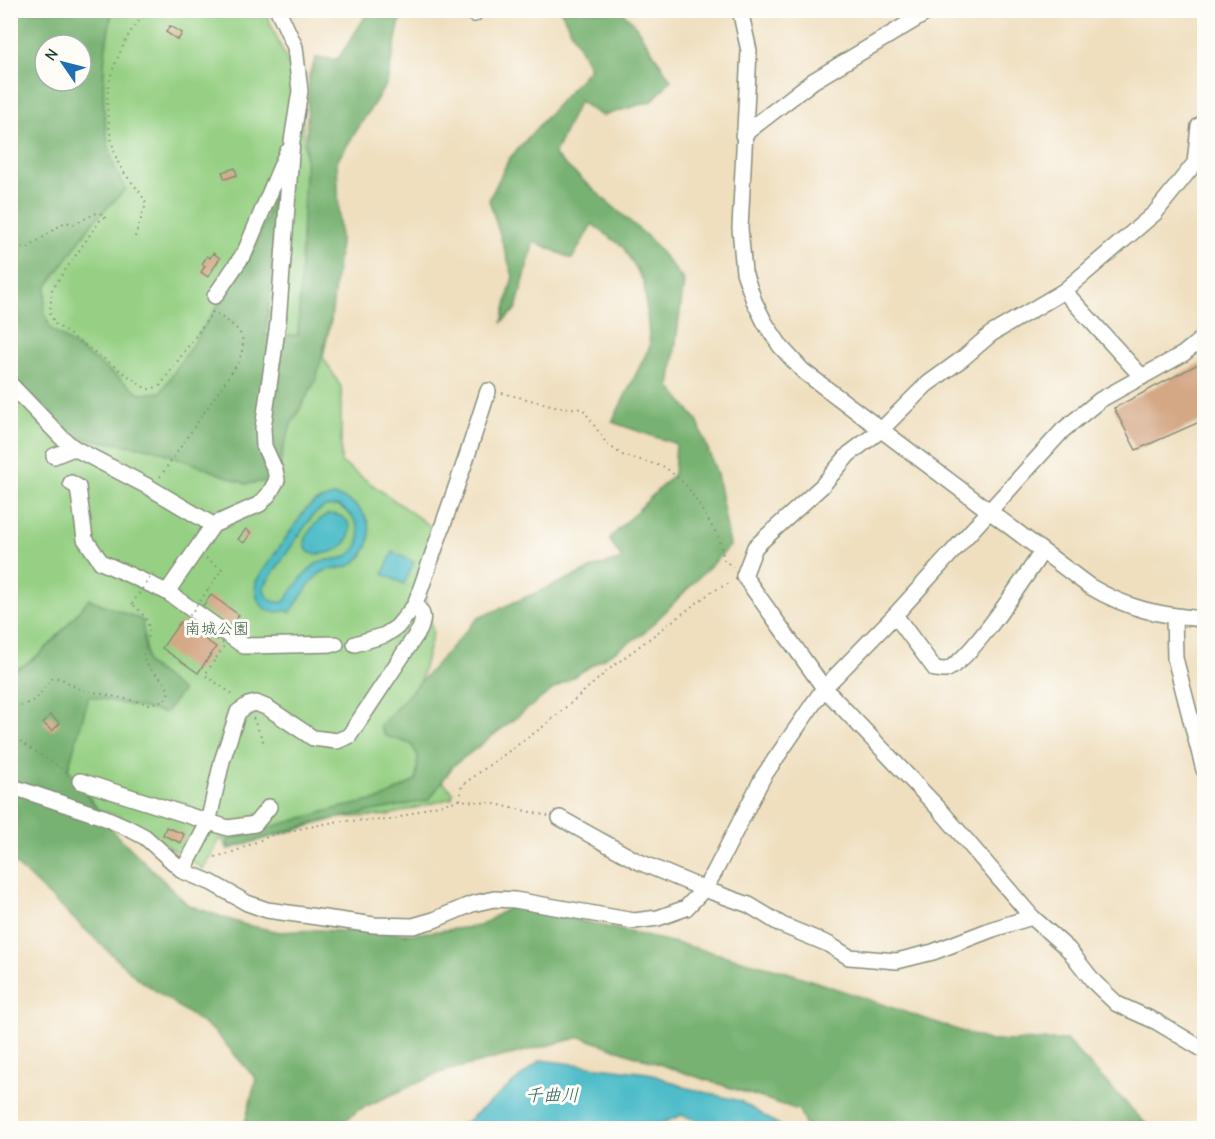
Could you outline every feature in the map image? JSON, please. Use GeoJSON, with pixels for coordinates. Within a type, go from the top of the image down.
{"type":"FeatureCollection","features":[{"type":"Feature","properties":{"kind":"street"},"geometry":{"type":"LineString","coordinates":[[167,592],[213,525],[260,504],[277,480],[264,446],[263,428],[278,323],[292,141],[300,91],[295,47],[278,10]]}},
{"type":"Feature","properties":{"kind":"street"},"geometry":{"type":"LineString","coordinates":[[740,10],[749,51],[740,228],[744,272],[754,301],[781,347],[803,371],[1089,586],[1107,596],[1148,612],[1204,619]]}},
{"type":"Feature","properties":{"kind":"street"},"geometry":{"type":"LineString","coordinates":[[743,135],[813,81],[931,10]]}},
{"type":"Feature","properties":{"kind":"street"},"geometry":{"type":"LineString","coordinates":[[1204,122],[1199,126],[1195,163],[1155,213],[1064,291],[991,334],[926,385],[881,430],[849,454],[822,486],[755,547],[744,576],[824,688],[941,810],[1032,917],[1068,949],[1094,982],[1117,1004],[1157,1022],[1204,1050]]}},
{"type":"Feature","properties":{"kind":"street"},"geometry":{"type":"LineString","coordinates":[[216,303],[245,252],[292,141]]}},
{"type":"Feature","properties":{"kind":"street"},"geometry":{"type":"LineString","coordinates":[[1064,291],[1142,377]]}},
{"type":"Feature","properties":{"kind":"street"},"geometry":{"type":"LineString","coordinates":[[10,786],[126,827],[145,837],[183,872],[213,883],[247,903],[267,910],[374,925],[413,926],[472,904],[494,899],[515,900],[634,921],[658,918],[686,908],[704,889],[763,777],[824,688],[895,615],[1063,430],[1100,400],[1183,354],[1204,337]]}},
{"type":"Feature","properties":{"kind":"street"},"geometry":{"type":"LineString","coordinates":[[10,384],[61,437],[74,447],[213,525]]}},
{"type":"Feature","properties":{"kind":"street"},"geometry":{"type":"LineString","coordinates":[[355,644],[385,635],[397,627],[415,605],[445,523],[488,391]]}},
{"type":"Feature","properties":{"kind":"street"},"geometry":{"type":"LineString","coordinates":[[54,456],[74,447]]}},
{"type":"Feature","properties":{"kind":"street"},"geometry":{"type":"LineString","coordinates":[[70,483],[78,487],[85,539],[101,562],[167,592],[244,646],[336,644]]}},
{"type":"Feature","properties":{"kind":"street"},"geometry":{"type":"LineString","coordinates":[[895,615],[935,669],[946,670],[964,656],[988,630],[1042,552]]}},
{"type":"Feature","properties":{"kind":"street"},"geometry":{"type":"LineString","coordinates":[[183,872],[208,823],[222,761],[238,712],[256,703],[268,708],[313,738],[337,741],[349,736],[420,629],[424,620],[422,611],[415,605]]}},
{"type":"Feature","properties":{"kind":"street"},"geometry":{"type":"LineString","coordinates":[[1174,616],[1175,658],[1204,771]]}},
{"type":"Feature","properties":{"kind":"street"},"geometry":{"type":"LineString","coordinates":[[80,781],[228,828],[255,824],[269,807]]}},
{"type":"Feature","properties":{"kind":"street"},"geometry":{"type":"LineString","coordinates":[[560,818],[637,861],[749,905],[782,925],[828,944],[849,957],[897,961],[933,952],[1032,917]]}},
{"type":"Feature","properties":{"kind":"path"},"geometry":{"type":"LineString","coordinates":[[135,237],[146,204],[116,158],[108,120],[109,80],[133,27],[154,10]]}},
{"type":"Feature","properties":{"kind":"path"},"geometry":{"type":"LineString","coordinates":[[193,10],[214,15],[224,10]]}},
{"type":"Feature","properties":{"kind":"path"},"geometry":{"type":"LineString","coordinates":[[10,246],[28,248],[65,222],[75,224],[99,212],[105,217],[101,219],[52,289],[50,313],[55,324],[145,388],[160,386],[216,303],[241,334],[244,346],[238,363],[160,477]]}},
{"type":"Feature","properties":{"kind":"path"},"geometry":{"type":"LineString","coordinates":[[460,800],[462,785],[544,726],[612,667],[711,592],[744,576],[724,560],[718,536],[687,486],[665,467],[622,455],[608,444],[583,409],[559,407],[488,391]]}},
{"type":"Feature","properties":{"kind":"path"},"geometry":{"type":"LineString","coordinates":[[196,551],[222,569],[187,619],[225,645],[205,675],[234,695]]}},
{"type":"Feature","properties":{"kind":"path"},"geometry":{"type":"LineString","coordinates":[[10,711],[36,699],[48,680],[54,677],[80,689],[148,704],[165,700],[169,692],[165,681],[146,662],[144,656],[149,626],[146,617],[132,604],[153,573]]}},
{"type":"Feature","properties":{"kind":"path"},"geometry":{"type":"LineString","coordinates":[[248,705],[264,743]]}},
{"type":"Feature","properties":{"kind":"path"},"geometry":{"type":"LineString","coordinates":[[10,735],[80,781]]}},
{"type":"Feature","properties":{"kind":"path"},"geometry":{"type":"LineString","coordinates":[[216,856],[236,851],[274,834],[339,821],[392,820],[460,800],[495,804],[560,818]]}},
{"type":"Feature","properties":{"kind":"green space","name":"南城公園"},"geometry":{"type":"Polygon","coordinates":[[[11,11],[265,11],[300,91],[308,191],[331,319],[323,357],[341,387],[341,462],[441,534],[423,585],[433,633],[411,716],[435,774],[453,792],[452,798],[389,815],[338,818],[228,849],[221,837],[203,869],[128,820],[11,779],[11,149],[69,93],[93,93],[93,33],[33,33],[11,11]]]}},
{"type":"Feature","properties":{"kind":"green space"},"geometry":{"type":"Polygon","coordinates":[[[11,11],[112,11],[104,63],[106,133],[113,163],[126,189],[93,222],[46,288],[44,311],[50,328],[141,394],[161,392],[255,249],[274,195],[276,238],[265,335],[298,335],[309,75],[316,58],[338,59],[369,11],[402,11],[387,83],[337,161],[340,243],[331,319],[316,380],[291,425],[283,449],[277,480],[246,484],[157,450],[69,436],[11,375],[11,11]]]}},
{"type":"Feature","properties":{"kind":"green space"},"geometry":{"type":"Polygon","coordinates":[[[561,11],[621,11],[633,22],[671,80],[652,101],[602,116],[579,101],[554,155],[650,239],[684,281],[670,387],[697,420],[717,474],[730,546],[643,634],[552,690],[453,766],[429,800],[318,822],[228,849],[228,839],[338,808],[381,799],[416,780],[418,756],[411,744],[385,736],[380,726],[478,618],[595,567],[622,559],[609,539],[674,474],[676,444],[612,422],[650,346],[644,282],[623,247],[592,224],[572,259],[534,241],[516,309],[502,322],[513,276],[489,200],[509,159],[590,68],[561,11]]]}},
{"type":"Feature","properties":{"kind":"green space"},"geometry":{"type":"Polygon","coordinates":[[[89,599],[142,620],[147,663],[182,691],[165,713],[89,696],[68,769],[116,834],[188,905],[242,924],[280,932],[317,930],[412,934],[480,926],[513,905],[784,971],[990,1041],[1066,1040],[1152,1128],[807,1128],[799,1110],[581,1037],[442,1072],[360,1109],[336,1128],[239,1128],[245,1123],[256,1079],[215,1032],[137,978],[11,860],[10,672],[44,650],[89,599]]]}},
{"type":"Feature","properties":{"kind":"water"},"geometry":{"type":"Polygon","coordinates":[[[333,496],[354,504],[367,521],[370,531],[369,541],[365,551],[353,564],[327,570],[318,575],[290,613],[286,610],[272,612],[262,606],[259,601],[256,595],[256,581],[306,509],[315,502],[333,496]],[[339,506],[325,507],[313,515],[264,586],[270,599],[284,602],[303,576],[321,561],[338,559],[353,552],[357,546],[359,531],[346,511],[339,506]]]}},
{"type":"Feature","properties":{"kind":"water"},"geometry":{"type":"Polygon","coordinates":[[[329,514],[340,516],[347,521],[350,528],[349,536],[345,544],[336,550],[310,553],[305,543],[307,537],[314,525],[329,514]]]}},
{"type":"Feature","properties":{"kind":"water"},"geometry":{"type":"Polygon","coordinates":[[[393,552],[414,562],[404,584],[383,574],[393,552]]]}},
{"type":"Feature","properties":{"kind":"water","name":"千曲川"},"geometry":{"type":"Polygon","coordinates":[[[541,1060],[648,1073],[684,1087],[740,1101],[784,1128],[718,1128],[682,1115],[650,1128],[449,1128],[466,1122],[541,1060]]]}},
{"type":"Feature","properties":{"kind":"building"},"geometry":{"type":"Polygon","coordinates":[[[170,26],[182,33],[178,40],[166,32],[170,26]]]}},
{"type":"Feature","properties":{"kind":"building"},"geometry":{"type":"Polygon","coordinates":[[[235,168],[237,175],[225,179],[222,172],[235,168]]]}},
{"type":"Feature","properties":{"kind":"building"},"geometry":{"type":"Polygon","coordinates":[[[213,253],[220,258],[208,277],[201,272],[205,266],[202,264],[207,256],[210,258],[213,253]]]}},
{"type":"Feature","properties":{"kind":"building"},"geometry":{"type":"Polygon","coordinates":[[[1200,363],[1204,373],[1204,420],[1136,450],[1114,408],[1200,363]]]}},
{"type":"Feature","properties":{"kind":"building"},"geometry":{"type":"Polygon","coordinates":[[[246,529],[251,533],[244,543],[238,539],[246,529]]]}},
{"type":"Feature","properties":{"kind":"building"},"geometry":{"type":"Polygon","coordinates":[[[211,595],[239,615],[231,627],[202,607],[211,595]]]}},
{"type":"Feature","properties":{"kind":"building"},"geometry":{"type":"Polygon","coordinates":[[[180,622],[216,647],[198,673],[162,648],[180,622]]]}},
{"type":"Feature","properties":{"kind":"building"},"geometry":{"type":"Polygon","coordinates":[[[50,715],[60,723],[52,731],[43,723],[50,715]]]}},
{"type":"Feature","properties":{"kind":"building"},"geometry":{"type":"Polygon","coordinates":[[[166,827],[184,834],[181,843],[163,835],[166,827]]]}}]}
